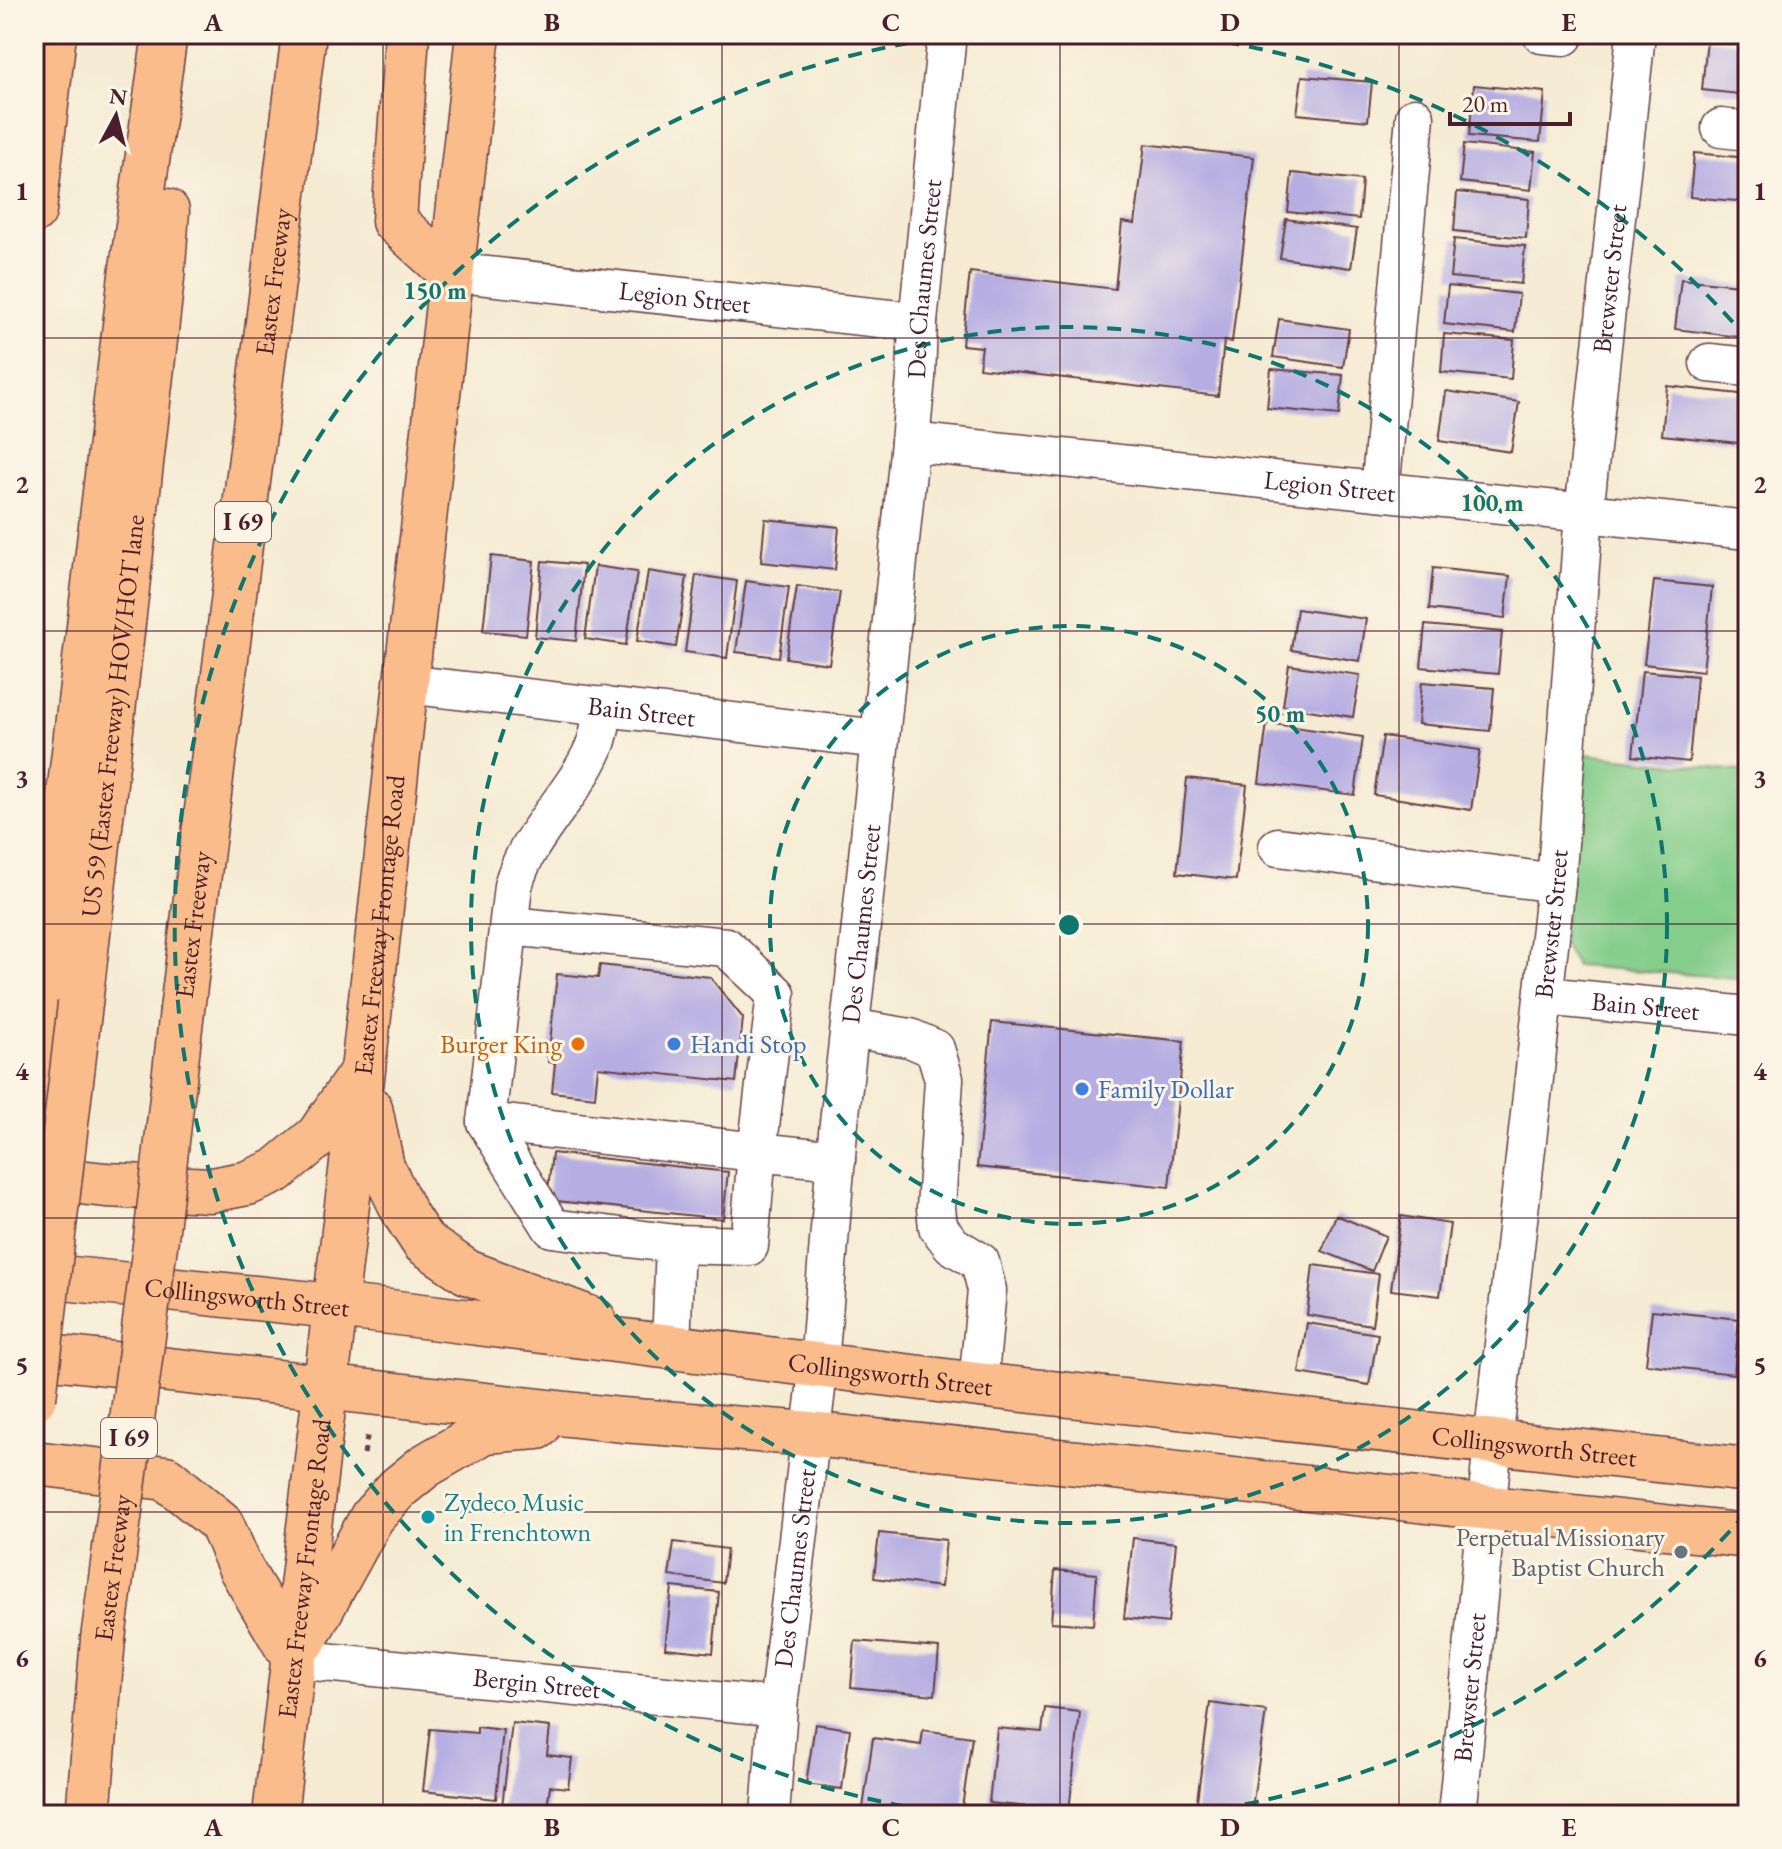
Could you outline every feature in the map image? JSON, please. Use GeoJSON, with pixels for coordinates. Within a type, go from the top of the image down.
{"type":"FeatureCollection","features":[{"type":"Feature","properties":{"kind":"main road"},"geometry":{"type":"LineString","coordinates":[[34,211],[54,34]]}},
{"type":"Feature","properties":{"kind":"main road"},"geometry":{"type":"LineString","coordinates":[[34,1087],[63,1000],[131,275],[165,34]]}},
{"type":"Feature","properties":{"kind":"main road","name":"US 59 (Eastex Freeway) HOV/HOT lane"},"geometry":{"type":"LineString","coordinates":[[34,1398],[63,1000],[160,294],[182,34]]}},
{"type":"Feature","properties":{"kind":"main road","name":"Eastex Freeway"},"geometry":{"type":"LineString","coordinates":[[88,1815],[103,1639],[156,1238],[304,34]]}},
{"type":"Feature","properties":{"kind":"main road"},"geometry":{"type":"LineString","coordinates":[[407,34],[394,221],[450,272]]}},
{"type":"Feature","properties":{"kind":"main road","name":"Eastex Freeway Frontage Road"},"geometry":{"type":"LineString","coordinates":[[275,1815],[363,1070],[478,34]]}},
{"type":"Feature","properties":{"kind":"main road"},"geometry":{"type":"LineString","coordinates":[[34,1177],[106,1185],[211,1190],[248,1183],[276,1171],[318,1136],[363,1070]]}},
{"type":"Feature","properties":{"kind":"main road"},"geometry":{"type":"LineString","coordinates":[[363,1070],[382,1167],[405,1214],[424,1243],[467,1272],[671,1346]]}},
{"type":"Feature","properties":{"kind":"main road","name":"Collingsworth Street"},"geometry":{"type":"LineString","coordinates":[[34,1275],[390,1312],[978,1385],[1748,1470]]}},
{"type":"Feature","properties":{"kind":"main road"},"geometry":{"type":"LineString","coordinates":[[34,1355],[622,1420],[811,1434],[1748,1536]]}},
{"type":"Feature","properties":{"kind":"main road"},"geometry":{"type":"LineString","coordinates":[[294,1659],[372,1517],[398,1488],[425,1466],[485,1431],[622,1420]]}},
{"type":"Feature","properties":{"kind":"main road"},"geometry":{"type":"LineString","coordinates":[[34,1463],[166,1478],[221,1523],[241,1569],[294,1659]]}},
{"type":"Feature","properties":{"kind":"main road"},"geometry":{"type":"LineString","coordinates":[[95,1733],[120,1815]]}},
{"type":"Feature","properties":{"kind":"street","name":"Des Chaumes Street"},"geometry":{"type":"LineString","coordinates":[[770,1815],[778,1707],[819,1364],[836,1160],[910,442],[918,322],[947,34]]}},
{"type":"Feature","properties":{"kind":"street","name":"Brewster Street"},"geometry":{"type":"LineString","coordinates":[[1457,1815],[1493,1442],[1556,883],[1584,513],[1636,34]]}},
{"type":"Feature","properties":{"kind":"street"},"geometry":{"type":"LineString","coordinates":[[1380,491],[1415,117]]}},
{"type":"Feature","properties":{"kind":"street","name":"Legion Street"},"geometry":{"type":"LineString","coordinates":[[450,272],[918,322]]}},
{"type":"Feature","properties":{"kind":"street"},"geometry":{"type":"LineString","coordinates":[[1709,363],[1748,367]]}},
{"type":"Feature","properties":{"kind":"street","name":"Legion Street"},"geometry":{"type":"LineString","coordinates":[[910,442],[1748,530]]}},
{"type":"Feature","properties":{"kind":"street","name":"Bain Street"},"geometry":{"type":"LineString","coordinates":[[405,684],[879,739]]}},
{"type":"Feature","properties":{"kind":"street"},"geometry":{"type":"LineString","coordinates":[[509,926],[726,947],[776,994],[749,1246],[675,1244],[552,1228],[486,1122],[513,886],[517,871],[587,763],[599,734],[603,706]]}},
{"type":"Feature","properties":{"kind":"street"},"geometry":{"type":"LineString","coordinates":[[1278,847],[1556,883]]}},
{"type":"Feature","properties":{"kind":"street","name":"Bain Street"},"geometry":{"type":"LineString","coordinates":[[1544,996],[1748,1016]]}},
{"type":"Feature","properties":{"kind":"street"},"geometry":{"type":"LineString","coordinates":[[850,1028],[910,1038],[935,1049],[944,1079],[936,1208],[938,1227],[952,1245],[980,1262],[987,1290],[978,1385]]}},
{"type":"Feature","properties":{"kind":"street"},"geometry":{"type":"LineString","coordinates":[[486,1122],[836,1160]]}},
{"type":"Feature","properties":{"kind":"street"},"geometry":{"type":"LineString","coordinates":[[671,1346],[675,1244]]}},
{"type":"Feature","properties":{"kind":"street","name":"Bergin Street"},"geometry":{"type":"LineString","coordinates":[[294,1659],[778,1707]]}},
{"type":"Feature","properties":{"kind":"green space"},"geometry":{"type":"Polygon","coordinates":[[[1584,754],[1748,772],[1748,979],[1576,966],[1562,943],[1584,754]]]}},
{"type":"Feature","properties":{"kind":"building"},"geometry":{"type":"Polygon","coordinates":[[[1707,39],[1748,44],[1748,95],[1702,90],[1707,39]]]}},
{"type":"Feature","properties":{"kind":"building"},"geometry":{"type":"Polygon","coordinates":[[[1302,76],[1372,82],[1368,121],[1297,114],[1302,76]]]}},
{"type":"Feature","properties":{"kind":"building"},"geometry":{"type":"Polygon","coordinates":[[[1474,85],[1545,92],[1540,142],[1469,136],[1474,85]]]}},
{"type":"Feature","properties":{"kind":"building"},"geometry":{"type":"Polygon","coordinates":[[[1145,144],[1254,157],[1232,342],[1224,341],[1218,396],[979,368],[982,347],[962,345],[970,272],[1115,289],[1122,222],[1135,224],[1145,144]]]}},
{"type":"Feature","properties":{"kind":"building"},"geometry":{"type":"Polygon","coordinates":[[[1464,144],[1535,152],[1531,190],[1460,182],[1464,144]]]}},
{"type":"Feature","properties":{"kind":"building"},"geometry":{"type":"Polygon","coordinates":[[[1694,153],[1748,158],[1748,202],[1690,197],[1694,153]]]}},
{"type":"Feature","properties":{"kind":"building"},"geometry":{"type":"Polygon","coordinates":[[[1292,173],[1362,180],[1359,219],[1288,212],[1292,173]]]}},
{"type":"Feature","properties":{"kind":"building"},"geometry":{"type":"Polygon","coordinates":[[[1457,192],[1529,199],[1526,238],[1454,231],[1457,192]]]}},
{"type":"Feature","properties":{"kind":"building"},"geometry":{"type":"Polygon","coordinates":[[[1286,219],[1357,229],[1351,268],[1280,258],[1286,219]]]}},
{"type":"Feature","properties":{"kind":"building"},"geometry":{"type":"Polygon","coordinates":[[[1454,239],[1525,246],[1521,284],[1450,277],[1454,239]]]}},
{"type":"Feature","properties":{"kind":"building"},"geometry":{"type":"Polygon","coordinates":[[[1681,279],[1748,286],[1748,338],[1675,329],[1681,279]]]}},
{"type":"Feature","properties":{"kind":"building"},"geometry":{"type":"Polygon","coordinates":[[[1448,286],[1519,294],[1515,332],[1444,324],[1448,286]]]}},
{"type":"Feature","properties":{"kind":"building"},"geometry":{"type":"Polygon","coordinates":[[[1279,319],[1349,329],[1343,367],[1273,357],[1279,319]]]}},
{"type":"Feature","properties":{"kind":"building"},"geometry":{"type":"Polygon","coordinates":[[[1444,334],[1514,340],[1511,379],[1441,372],[1444,334]]]}},
{"type":"Feature","properties":{"kind":"building"},"geometry":{"type":"Polygon","coordinates":[[[1271,369],[1343,375],[1339,415],[1267,408],[1271,369]]]}},
{"type":"Feature","properties":{"kind":"building"},"geometry":{"type":"Polygon","coordinates":[[[1667,386],[1748,395],[1748,444],[1662,435],[1667,386]]]}},
{"type":"Feature","properties":{"kind":"building"},"geometry":{"type":"Polygon","coordinates":[[[1446,391],[1519,402],[1511,452],[1439,441],[1446,391]]]}},
{"type":"Feature","properties":{"kind":"building"},"geometry":{"type":"Polygon","coordinates":[[[765,519],[839,527],[835,570],[761,562],[765,519]]]}},
{"type":"Feature","properties":{"kind":"building"},"geometry":{"type":"Polygon","coordinates":[[[491,556],[534,561],[526,635],[483,631],[491,556]]]}},
{"type":"Feature","properties":{"kind":"building"},"geometry":{"type":"Polygon","coordinates":[[[542,561],[584,565],[576,641],[535,637],[542,561]]]}},
{"type":"Feature","properties":{"kind":"building"},"geometry":{"type":"Polygon","coordinates":[[[595,566],[637,572],[626,645],[585,639],[595,566]]]}},
{"type":"Feature","properties":{"kind":"building"},"geometry":{"type":"Polygon","coordinates":[[[1433,568],[1510,576],[1505,618],[1429,609],[1433,568]]]}},
{"type":"Feature","properties":{"kind":"building"},"geometry":{"type":"Polygon","coordinates":[[[648,571],[687,577],[676,647],[637,641],[648,571]]]}},
{"type":"Feature","properties":{"kind":"building"},"geometry":{"type":"Polygon","coordinates":[[[696,575],[737,581],[727,658],[685,652],[696,575]]]}},
{"type":"Feature","properties":{"kind":"building"},"geometry":{"type":"Polygon","coordinates":[[[746,581],[789,587],[779,657],[736,652],[746,581]]]}},
{"type":"Feature","properties":{"kind":"building"},"geometry":{"type":"Polygon","coordinates":[[[1654,581],[1712,587],[1703,671],[1644,664],[1654,581]]]}},
{"type":"Feature","properties":{"kind":"building"},"geometry":{"type":"Polygon","coordinates":[[[797,586],[840,592],[829,664],[786,658],[797,586]]]}},
{"type":"Feature","properties":{"kind":"building"},"geometry":{"type":"Polygon","coordinates":[[[1297,609],[1366,619],[1360,661],[1291,650],[1297,609]]]}},
{"type":"Feature","properties":{"kind":"building"},"geometry":{"type":"Polygon","coordinates":[[[1425,625],[1502,632],[1498,674],[1421,667],[1425,625]]]}},
{"type":"Feature","properties":{"kind":"building"},"geometry":{"type":"Polygon","coordinates":[[[1289,665],[1360,675],[1353,717],[1283,706],[1289,665]]]}},
{"type":"Feature","properties":{"kind":"building"},"geometry":{"type":"Polygon","coordinates":[[[1642,671],[1697,676],[1689,762],[1633,756],[1642,671]]]}},
{"type":"Feature","properties":{"kind":"building"},"geometry":{"type":"Polygon","coordinates":[[[1422,682],[1494,688],[1490,731],[1418,724],[1422,682]]]}},
{"type":"Feature","properties":{"kind":"building"},"geometry":{"type":"Polygon","coordinates":[[[1267,723],[1363,737],[1355,795],[1259,783],[1267,723]]]}},
{"type":"Feature","properties":{"kind":"building"},"geometry":{"type":"Polygon","coordinates":[[[1383,736],[1480,750],[1471,810],[1374,795],[1383,736]]]}},
{"type":"Feature","properties":{"kind":"building"},"geometry":{"type":"Polygon","coordinates":[[[1187,778],[1247,785],[1236,880],[1177,873],[1187,778]]]}},
{"type":"Feature","properties":{"kind":"building"},"geometry":{"type":"Polygon","coordinates":[[[600,965],[710,977],[743,1018],[736,1082],[598,1067],[595,1097],[552,1092],[555,1063],[548,1062],[557,974],[598,978],[600,965]]]}},
{"type":"Feature","properties":{"kind":"building"},"geometry":{"type":"Polygon","coordinates":[[[992,1022],[1184,1041],[1169,1187],[977,1167],[992,1022]]]}},
{"type":"Feature","properties":{"kind":"building"},"geometry":{"type":"Polygon","coordinates":[[[552,1153],[728,1172],[723,1219],[547,1200],[552,1153]]]}},
{"type":"Feature","properties":{"kind":"building"},"geometry":{"type":"Polygon","coordinates":[[[1336,1215],[1386,1236],[1372,1271],[1322,1251],[1336,1215]]]}},
{"type":"Feature","properties":{"kind":"building"},"geometry":{"type":"Polygon","coordinates":[[[1401,1216],[1450,1224],[1440,1296],[1391,1290],[1401,1216]]]}},
{"type":"Feature","properties":{"kind":"building"},"geometry":{"type":"Polygon","coordinates":[[[1313,1265],[1379,1274],[1372,1325],[1307,1315],[1313,1265]]]}},
{"type":"Feature","properties":{"kind":"building"},"geometry":{"type":"Polygon","coordinates":[[[1652,1310],[1739,1319],[1734,1374],[1646,1364],[1652,1310]]]}},
{"type":"Feature","properties":{"kind":"building"},"geometry":{"type":"Polygon","coordinates":[[[1307,1323],[1378,1334],[1369,1385],[1299,1373],[1307,1323]]]}},
{"type":"Feature","properties":{"kind":"building"},"geometry":{"type":"Polygon","coordinates":[[[879,1533],[946,1540],[941,1587],[874,1578],[879,1533]]]}},
{"type":"Feature","properties":{"kind":"building"},"geometry":{"type":"Polygon","coordinates":[[[1133,1538],[1176,1543],[1168,1623],[1124,1618],[1133,1538]]]}},
{"type":"Feature","properties":{"kind":"building"},"geometry":{"type":"Polygon","coordinates":[[[674,1542],[727,1549],[723,1583],[669,1576],[674,1542]]]}},
{"type":"Feature","properties":{"kind":"building"},"geometry":{"type":"Polygon","coordinates":[[[1055,1570],[1097,1574],[1093,1625],[1051,1622],[1055,1570]]]}},
{"type":"Feature","properties":{"kind":"building"},"geometry":{"type":"Polygon","coordinates":[[[672,1587],[719,1592],[713,1653],[665,1648],[672,1587]]]}},
{"type":"Feature","properties":{"kind":"building"},"geometry":{"type":"Polygon","coordinates":[[[855,1641],[939,1648],[935,1695],[851,1687],[855,1641]]]}},
{"type":"Feature","properties":{"kind":"building"},"geometry":{"type":"Polygon","coordinates":[[[1210,1703],[1266,1711],[1251,1815],[1195,1815],[1210,1703]]]}},
{"type":"Feature","properties":{"kind":"building"},"geometry":{"type":"Polygon","coordinates":[[[1045,1708],[1080,1712],[1069,1811],[989,1803],[997,1728],[1042,1732],[1045,1708]]]}},
{"type":"Feature","properties":{"kind":"building"},"geometry":{"type":"Polygon","coordinates":[[[512,1723],[550,1727],[547,1755],[572,1758],[568,1788],[550,1786],[546,1815],[501,1815],[512,1723]]]}},
{"type":"Feature","properties":{"kind":"building"},"geometry":{"type":"Polygon","coordinates":[[[815,1724],[850,1729],[842,1789],[806,1784],[815,1724]]]}},
{"type":"Feature","properties":{"kind":"building"},"geometry":{"type":"Polygon","coordinates":[[[477,1727],[503,1730],[496,1799],[423,1791],[430,1729],[477,1733],[477,1727]]]}},
{"type":"Feature","properties":{"kind":"building"},"geometry":{"type":"Polygon","coordinates":[[[923,1730],[972,1737],[961,1815],[862,1815],[873,1738],[921,1745],[923,1730]]]}},
{"type":"Feature","properties":{"kind":"place","name":"Burger King"},"geometry":{"type":"Point","coordinates":[578,1044]}},
{"type":"Feature","properties":{"kind":"place","name":"Handi Stop"},"geometry":{"type":"Point","coordinates":[674,1044]}},
{"type":"Feature","properties":{"kind":"place","name":"Family Dollar"},"geometry":{"type":"Point","coordinates":[1082,1089]}},
{"type":"Feature","properties":{"kind":"place","name":"Zydeco Music in Frenchtown"},"geometry":{"type":"Point","coordinates":[428,1517]}},
{"type":"Feature","properties":{"kind":"place","name":"Perpetual Missionary Baptist Church"},"geometry":{"type":"Point","coordinates":[1681,1552]}}]}
